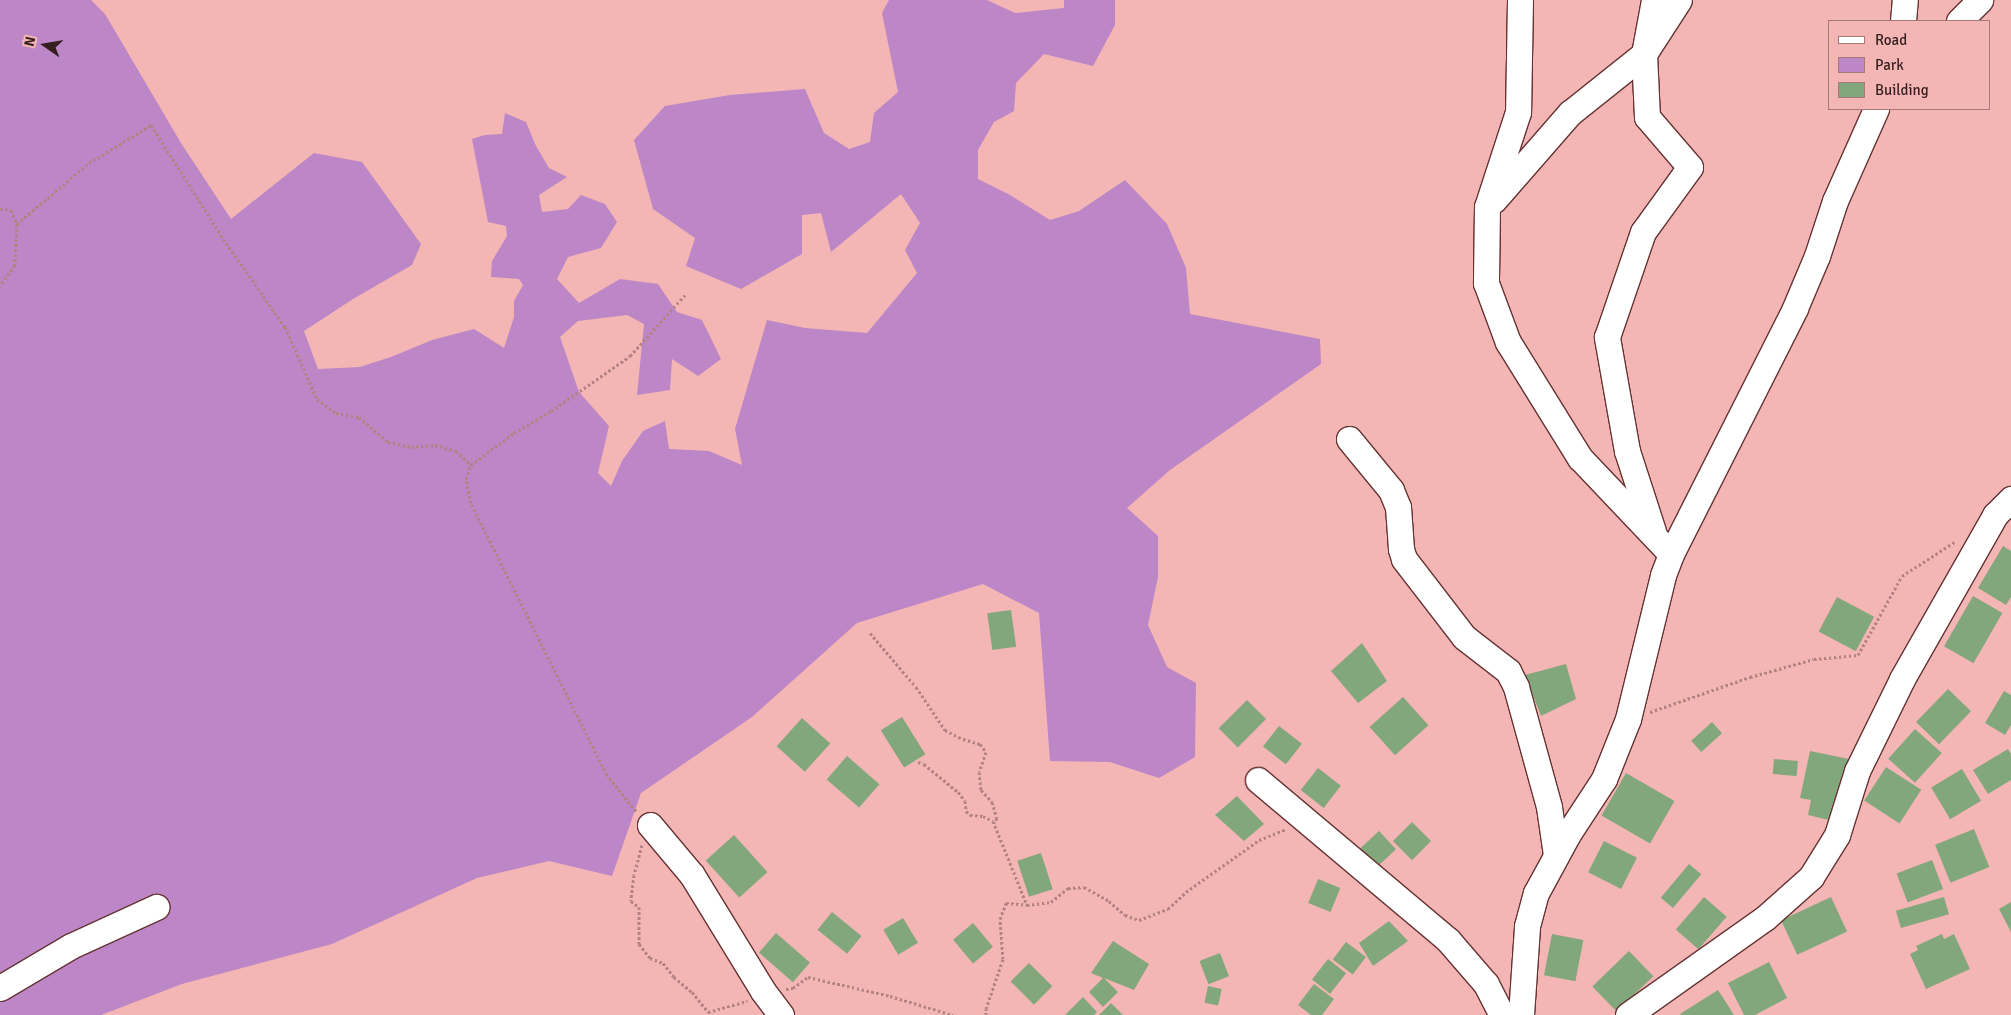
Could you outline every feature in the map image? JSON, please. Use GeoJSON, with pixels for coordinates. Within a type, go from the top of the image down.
{"type":"FeatureCollection","features":[{"type":"Feature","properties":{"kind":"street"},"geometry":{"type":"LineString","coordinates":[[1520,0],[1518,112],[1487,207],[1486,283],[1508,342],[1580,458],[1663,546]]}},
{"type":"Feature","properties":{"kind":"street"},"geometry":{"type":"LineString","coordinates":[[1521,1015],[1528,926],[1536,893],[1556,855],[1604,779],[1628,719],[1663,575],[1663,546],[1627,451],[1607,337],[1643,232],[1690,167],[1647,117],[1644,54],[1654,0]]}},
{"type":"Feature","properties":{"kind":"street"},"geometry":{"type":"LineString","coordinates":[[1487,207],[1570,113],[1644,54],[1679,0]]}},
{"type":"Feature","properties":{"kind":"street"},"geometry":{"type":"LineString","coordinates":[[1903,20],[1905,0]]}},
{"type":"Feature","properties":{"kind":"street"},"geometry":{"type":"LineString","coordinates":[[1960,20],[1980,0]]}},
{"type":"Feature","properties":{"kind":"street"},"geometry":{"type":"LineString","coordinates":[[1663,546],[1795,308],[1817,256],[1835,201],[1876,110]]}},
{"type":"Feature","properties":{"kind":"street"},"geometry":{"type":"LineString","coordinates":[[1349,439],[1391,490],[1398,507],[1401,548],[1404,560],[1464,637],[1508,671],[1516,687],[1549,807],[1556,855]]}},
{"type":"Feature","properties":{"kind":"street"},"geometry":{"type":"LineString","coordinates":[[1628,1015],[1764,918],[1811,877],[1837,835],[1857,771],[1898,688],[1995,515],[2011,499]]}},
{"type":"Feature","properties":{"kind":"street"},"geometry":{"type":"LineString","coordinates":[[1258,780],[1448,940],[1486,984],[1502,1015]]}},
{"type":"Feature","properties":{"kind":"street"},"geometry":{"type":"LineString","coordinates":[[650,825],[692,875],[763,991],[781,1015]]}},
{"type":"Feature","properties":{"kind":"street"},"geometry":{"type":"LineString","coordinates":[[0,988],[71,946],[156,908]]}},
{"type":"Feature","properties":{"kind":"path"},"geometry":{"type":"LineString","coordinates":[[17,224],[89,163],[151,125],[226,243],[285,327],[317,399],[336,413],[359,417],[388,442],[411,447],[435,445],[456,451],[471,465]]}},
{"type":"Feature","properties":{"kind":"path"},"geometry":{"type":"LineString","coordinates":[[0,209],[10,210],[17,224],[15,265],[0,286]]}},
{"type":"Feature","properties":{"kind":"path"},"geometry":{"type":"LineString","coordinates":[[685,295],[630,356],[551,411],[514,433],[471,465],[466,479],[471,503],[507,571],[607,775],[618,791],[650,825],[640,850],[631,901],[638,907],[639,944],[650,958],[663,963],[674,977],[692,992],[706,1013],[749,1000],[763,991],[793,988],[808,977],[890,996],[953,1015]]}},
{"type":"Feature","properties":{"kind":"path"},"geometry":{"type":"LineString","coordinates":[[1628,719],[1750,677],[1814,659],[1858,655],[1902,576],[1964,536]]}},
{"type":"Feature","properties":{"kind":"path"},"geometry":{"type":"LineString","coordinates":[[870,633],[916,687],[944,730],[963,739],[980,744],[986,752],[980,772],[981,790],[992,802],[997,818],[994,823]]}},
{"type":"Feature","properties":{"kind":"path"},"geometry":{"type":"LineString","coordinates":[[918,762],[924,764],[958,792],[965,800],[966,811],[970,815],[983,816],[994,823],[1028,905]]}},
{"type":"Feature","properties":{"kind":"path"},"geometry":{"type":"LineString","coordinates":[[986,1015],[986,1008],[1003,960],[1000,919],[1006,903],[1028,905],[1051,902],[1068,888],[1084,887],[1109,901],[1125,915],[1139,920],[1168,909],[1186,892],[1259,840],[1286,829],[1314,827]]}},
{"type":"Feature","properties":{"kind":"green space"},"geometry":{"type":"Polygon","coordinates":[[[0,0],[91,0],[105,14],[181,143],[231,219],[314,153],[362,162],[421,244],[412,265],[353,299],[304,331],[318,369],[360,367],[391,357],[432,340],[474,329],[504,348],[514,317],[514,301],[523,285],[519,279],[491,277],[492,261],[507,236],[506,226],[488,222],[472,139],[485,135],[502,134],[505,113],[526,122],[536,146],[549,168],[567,177],[539,195],[542,212],[568,209],[581,195],[605,204],[617,222],[601,248],[568,257],[557,279],[579,303],[620,279],[658,284],[677,312],[702,320],[721,359],[698,376],[672,359],[670,390],[637,395],[644,324],[627,315],[578,321],[560,337],[579,392],[609,426],[598,473],[611,486],[622,461],[643,431],[665,421],[669,449],[709,451],[742,465],[735,429],[767,320],[805,328],[867,333],[917,273],[905,250],[920,223],[901,194],[831,252],[821,213],[802,215],[802,254],[741,289],[686,266],[695,238],[653,209],[634,140],[665,106],[730,95],[805,89],[824,133],[849,149],[870,142],[874,113],[898,92],[882,13],[889,0],[987,0],[1015,13],[1064,8],[1064,0],[1115,0],[1115,25],[1093,66],[1044,54],[1016,83],[1014,111],[994,122],[978,150],[978,179],[1010,195],[1050,220],[1079,211],[1125,180],[1167,224],[1186,268],[1190,314],[1320,339],[1321,364],[1170,470],[1127,508],[1158,536],[1158,577],[1148,625],[1167,667],[1196,683],[1195,757],[1159,778],[1110,762],[1050,761],[1039,613],[983,584],[857,623],[752,717],[641,793],[612,876],[549,861],[477,878],[332,944],[182,984],[101,1015],[0,1015],[0,0]]]}},
{"type":"Feature","properties":{"kind":"building"},"geometry":{"type":"Polygon","coordinates":[[[2003,546],[2011,551],[2011,597],[2006,605],[1978,588],[2003,546]]]}},
{"type":"Feature","properties":{"kind":"building"},"geometry":{"type":"Polygon","coordinates":[[[1973,596],[2002,613],[1973,663],[1944,646],[1973,596]]]}},
{"type":"Feature","properties":{"kind":"building"},"geometry":{"type":"Polygon","coordinates":[[[1837,597],[1874,617],[1856,651],[1819,631],[1837,597]]]}},
{"type":"Feature","properties":{"kind":"building"},"geometry":{"type":"Polygon","coordinates":[[[1011,610],[1016,647],[992,650],[987,613],[1011,610]]]}},
{"type":"Feature","properties":{"kind":"building"},"geometry":{"type":"Polygon","coordinates":[[[1362,643],[1387,681],[1358,703],[1331,671],[1362,643]]]}},
{"type":"Feature","properties":{"kind":"building"},"geometry":{"type":"Polygon","coordinates":[[[1566,664],[1576,699],[1541,716],[1525,675],[1566,664]]]}},
{"type":"Feature","properties":{"kind":"building"},"geometry":{"type":"Polygon","coordinates":[[[1948,689],[1971,711],[1939,744],[1916,722],[1948,689]]]}},
{"type":"Feature","properties":{"kind":"building"},"geometry":{"type":"Polygon","coordinates":[[[2004,691],[2011,695],[2011,725],[2005,735],[1985,723],[2004,691]]]}},
{"type":"Feature","properties":{"kind":"building"},"geometry":{"type":"Polygon","coordinates":[[[1403,697],[1428,725],[1395,755],[1370,727],[1403,697]]]}},
{"type":"Feature","properties":{"kind":"building"},"geometry":{"type":"Polygon","coordinates":[[[1247,700],[1266,719],[1238,747],[1219,728],[1247,700]]]}},
{"type":"Feature","properties":{"kind":"building"},"geometry":{"type":"Polygon","coordinates":[[[902,717],[925,754],[904,768],[881,730],[902,717]]]}},
{"type":"Feature","properties":{"kind":"building"},"geometry":{"type":"Polygon","coordinates":[[[802,718],[830,743],[805,772],[777,746],[802,718]]]}},
{"type":"Feature","properties":{"kind":"building"},"geometry":{"type":"Polygon","coordinates":[[[1712,722],[1722,733],[1701,752],[1691,741],[1712,722]]]}},
{"type":"Feature","properties":{"kind":"building"},"geometry":{"type":"Polygon","coordinates":[[[1279,726],[1302,744],[1286,764],[1263,746],[1279,726]]]}},
{"type":"Feature","properties":{"kind":"building"},"geometry":{"type":"Polygon","coordinates":[[[1915,729],[1942,753],[1915,783],[1888,759],[1915,729]]]}},
{"type":"Feature","properties":{"kind":"building"},"geometry":{"type":"Polygon","coordinates":[[[2008,749],[2011,754],[2011,780],[1988,794],[1973,770],[2008,749]]]}},
{"type":"Feature","properties":{"kind":"building"},"geometry":{"type":"Polygon","coordinates":[[[1810,751],[1849,759],[1840,806],[1831,805],[1841,807],[1837,822],[1808,815],[1811,800],[1800,798],[1810,751]]]}},
{"type":"Feature","properties":{"kind":"building"},"geometry":{"type":"Polygon","coordinates":[[[847,756],[879,784],[859,808],[827,779],[847,756]]]}},
{"type":"Feature","properties":{"kind":"building"},"geometry":{"type":"Polygon","coordinates":[[[1774,759],[1798,761],[1797,776],[1773,774],[1774,759]]]}},
{"type":"Feature","properties":{"kind":"building"},"geometry":{"type":"Polygon","coordinates":[[[1886,767],[1921,790],[1899,823],[1864,801],[1886,767]]]}},
{"type":"Feature","properties":{"kind":"building"},"geometry":{"type":"Polygon","coordinates":[[[1318,768],[1341,786],[1324,808],[1301,790],[1318,768]]]}},
{"type":"Feature","properties":{"kind":"building"},"geometry":{"type":"Polygon","coordinates":[[[1962,769],[1981,801],[1950,819],[1931,788],[1962,769]]]}},
{"type":"Feature","properties":{"kind":"building"},"geometry":{"type":"Polygon","coordinates":[[[1626,773],[1674,801],[1650,843],[1602,815],[1626,773]]]}},
{"type":"Feature","properties":{"kind":"building"},"geometry":{"type":"Polygon","coordinates":[[[1237,796],[1264,824],[1244,841],[1215,815],[1237,796]]]}},
{"type":"Feature","properties":{"kind":"building"},"geometry":{"type":"Polygon","coordinates":[[[1412,822],[1431,841],[1412,860],[1393,841],[1412,822]]]}},
{"type":"Feature","properties":{"kind":"building"},"geometry":{"type":"Polygon","coordinates":[[[1974,829],[1989,867],[1950,883],[1935,845],[1974,829]]]}},
{"type":"Feature","properties":{"kind":"building"},"geometry":{"type":"Polygon","coordinates":[[[1379,831],[1396,849],[1375,869],[1358,851],[1379,831]]]}},
{"type":"Feature","properties":{"kind":"building"},"geometry":{"type":"Polygon","coordinates":[[[734,835],[767,872],[739,898],[706,860],[734,835]]]}},
{"type":"Feature","properties":{"kind":"building"},"geometry":{"type":"Polygon","coordinates":[[[1604,841],[1637,858],[1621,889],[1588,872],[1604,841]]]}},
{"type":"Feature","properties":{"kind":"building"},"geometry":{"type":"Polygon","coordinates":[[[1041,853],[1053,889],[1029,897],[1017,861],[1041,853]]]}},
{"type":"Feature","properties":{"kind":"building"},"geometry":{"type":"Polygon","coordinates":[[[1932,860],[1943,889],[1908,903],[1897,874],[1932,860]]]}},
{"type":"Feature","properties":{"kind":"building"},"geometry":{"type":"Polygon","coordinates":[[[1689,864],[1701,874],[1673,908],[1661,898],[1689,864]]]}},
{"type":"Feature","properties":{"kind":"building"},"geometry":{"type":"Polygon","coordinates":[[[1318,879],[1340,888],[1331,912],[1308,903],[1318,879]]]}},
{"type":"Feature","properties":{"kind":"building"},"geometry":{"type":"Polygon","coordinates":[[[1704,897],[1727,917],[1698,949],[1676,929],[1704,897]]]}},
{"type":"Feature","properties":{"kind":"building"},"geometry":{"type":"Polygon","coordinates":[[[1831,897],[1847,931],[1797,955],[1781,920],[1831,897]]]}},
{"type":"Feature","properties":{"kind":"building"},"geometry":{"type":"Polygon","coordinates":[[[1944,897],[1949,914],[1901,928],[1896,911],[1944,897]]]}},
{"type":"Feature","properties":{"kind":"building"},"geometry":{"type":"Polygon","coordinates":[[[2011,902],[2011,932],[1999,909],[2011,902]]]}},
{"type":"Feature","properties":{"kind":"building"},"geometry":{"type":"Polygon","coordinates":[[[832,912],[862,936],[847,954],[818,930],[832,912]]]}},
{"type":"Feature","properties":{"kind":"building"},"geometry":{"type":"Polygon","coordinates":[[[903,918],[918,943],[898,955],[883,930],[903,918]]]}},
{"type":"Feature","properties":{"kind":"building"},"geometry":{"type":"Polygon","coordinates":[[[1389,921],[1408,941],[1373,966],[1359,943],[1389,921]]]}},
{"type":"Feature","properties":{"kind":"building"},"geometry":{"type":"Polygon","coordinates":[[[973,923],[993,947],[973,963],[953,940],[973,923]]]}},
{"type":"Feature","properties":{"kind":"building"},"geometry":{"type":"Polygon","coordinates":[[[776,933],[810,963],[793,982],[759,953],[776,933]]]}},
{"type":"Feature","properties":{"kind":"building"},"geometry":{"type":"Polygon","coordinates":[[[1552,934],[1583,940],[1575,981],[1544,975],[1552,934]]]}},
{"type":"Feature","properties":{"kind":"building"},"geometry":{"type":"Polygon","coordinates":[[[1942,934],[1944,939],[1954,934],[1970,969],[1926,989],[1910,954],[1918,950],[1916,946],[1942,934]]]}},
{"type":"Feature","properties":{"kind":"building"},"geometry":{"type":"Polygon","coordinates":[[[1113,941],[1149,964],[1134,990],[1104,978],[1118,992],[1103,1007],[1089,992],[1103,978],[1091,973],[1113,941]]]}},
{"type":"Feature","properties":{"kind":"building"},"geometry":{"type":"Polygon","coordinates":[[[1346,942],[1366,957],[1353,975],[1333,960],[1346,942]]]}},
{"type":"Feature","properties":{"kind":"building"},"geometry":{"type":"Polygon","coordinates":[[[1629,951],[1653,976],[1617,1012],[1592,986],[1629,951]]]}},
{"type":"Feature","properties":{"kind":"building"},"geometry":{"type":"Polygon","coordinates":[[[1220,953],[1229,976],[1208,984],[1199,961],[1220,953]]]}},
{"type":"Feature","properties":{"kind":"building"},"geometry":{"type":"Polygon","coordinates":[[[1328,959],[1346,973],[1330,994],[1312,979],[1328,959]]]}},
{"type":"Feature","properties":{"kind":"building"},"geometry":{"type":"Polygon","coordinates":[[[1769,962],[1787,998],[1755,1015],[1744,1015],[1728,983],[1769,962]]]}},
{"type":"Feature","properties":{"kind":"building"},"geometry":{"type":"Polygon","coordinates":[[[1029,963],[1052,986],[1034,1005],[1011,981],[1029,963]]]}},
{"type":"Feature","properties":{"kind":"building"},"geometry":{"type":"Polygon","coordinates":[[[1314,984],[1334,999],[1322,1015],[1311,1015],[1298,1005],[1314,984]]]}},
{"type":"Feature","properties":{"kind":"building"},"geometry":{"type":"Polygon","coordinates":[[[1208,986],[1222,989],[1218,1006],[1204,1003],[1208,986]]]}},
{"type":"Feature","properties":{"kind":"building"},"geometry":{"type":"Polygon","coordinates":[[[1718,990],[1734,1015],[1680,1014],[1718,990]]]}},
{"type":"Feature","properties":{"kind":"building"},"geometry":{"type":"Polygon","coordinates":[[[1083,997],[1097,1012],[1094,1015],[1065,1015],[1083,997]]]}},
{"type":"Feature","properties":{"kind":"building"},"geometry":{"type":"Polygon","coordinates":[[[1111,1003],[1123,1015],[1099,1015],[1111,1003]]]}}]}
